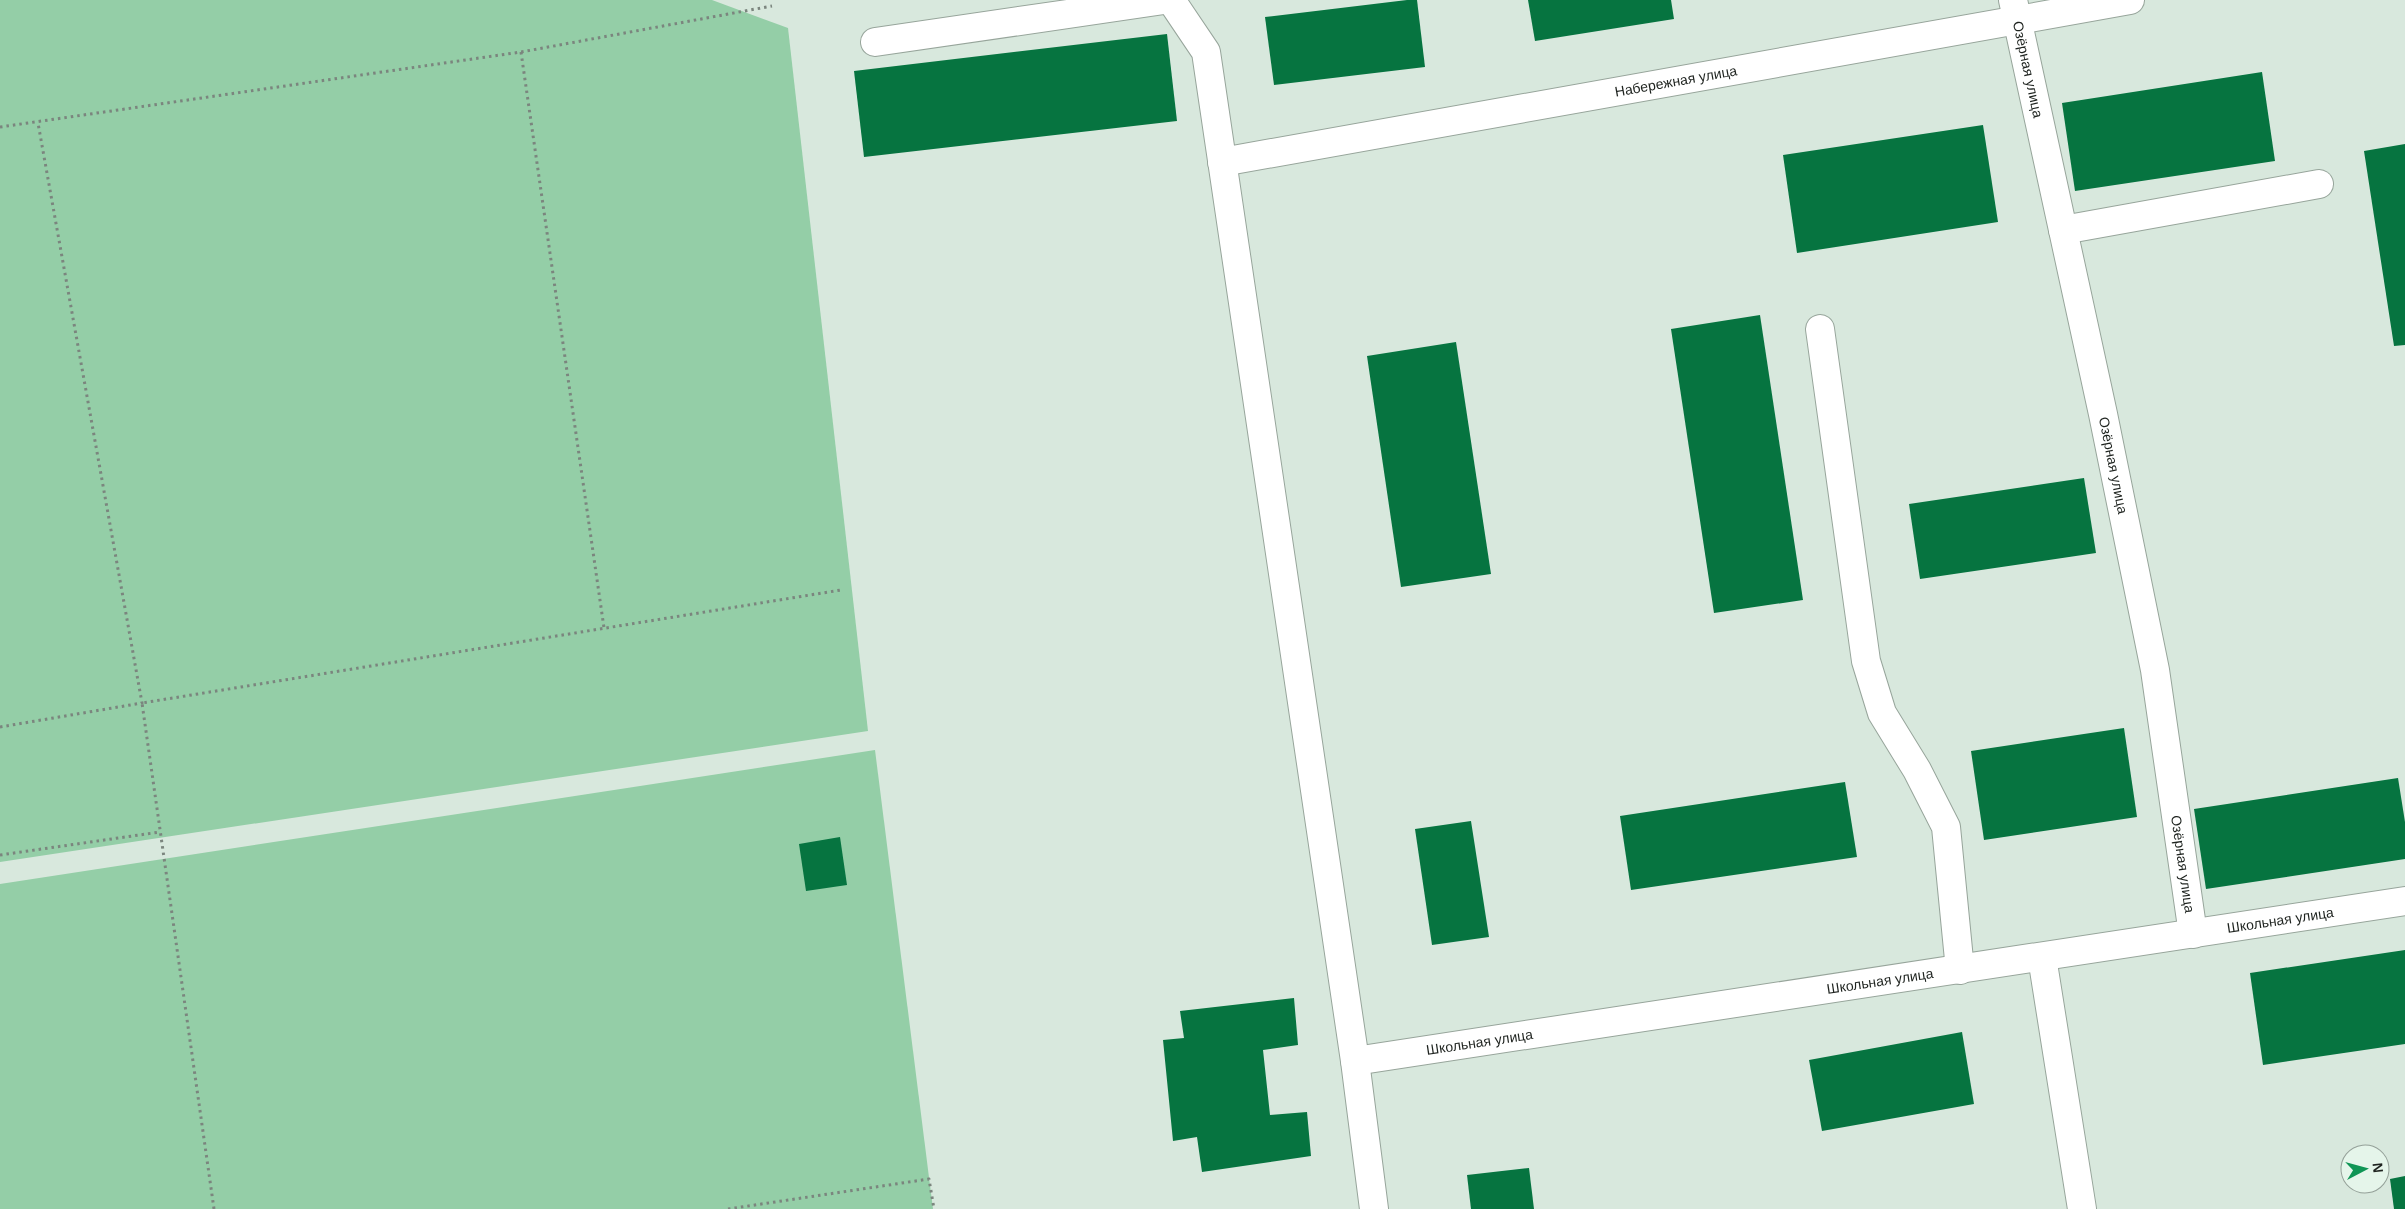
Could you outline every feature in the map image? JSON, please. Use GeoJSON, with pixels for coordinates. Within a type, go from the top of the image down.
{"type":"FeatureCollection","features":[{"type":"Feature","properties":{"kind":"street"},"geometry":{"type":"LineString","coordinates":[[875,42],[1164,0]]}},
{"type":"Feature","properties":{"kind":"street"},"geometry":{"type":"LineString","coordinates":[[1171,0],[1206,52],[1374,1209]]}},
{"type":"Feature","properties":{"kind":"street","name":"Набережная улица"},"geometry":{"type":"LineString","coordinates":[[1222,162],[2015,9],[2119,1]]}},
{"type":"Feature","properties":{"kind":"street","name":"Озёрная улица"},"geometry":{"type":"LineString","coordinates":[[2015,9],[2104,414],[2155,670],[2193,934]]}},
{"type":"Feature","properties":{"kind":"street"},"geometry":{"type":"LineString","coordinates":[[2063,230],[2319,184]]}},
{"type":"Feature","properties":{"kind":"street"},"geometry":{"type":"LineString","coordinates":[[1820,330],[1866,661],[1882,713],[1917,770],[1946,827],[1960,970]]}},
{"type":"Feature","properties":{"kind":"street","name":"Школьная улица"},"geometry":{"type":"LineString","coordinates":[[1354,1061],[2405,901]]}},
{"type":"Feature","properties":{"kind":"street"},"geometry":{"type":"LineString","coordinates":[[2042,957],[2082,1209]]}},
{"type":"Feature","properties":{"kind":"path"},"geometry":{"type":"LineString","coordinates":[[0,128],[521,52],[772,6]]}},
{"type":"Feature","properties":{"kind":"path"},"geometry":{"type":"LineString","coordinates":[[521,52],[604,628]]}},
{"type":"Feature","properties":{"kind":"path"},"geometry":{"type":"LineString","coordinates":[[38,123],[142,703],[214,1209]]}},
{"type":"Feature","properties":{"kind":"path"},"geometry":{"type":"LineString","coordinates":[[0,726],[840,590]]}},
{"type":"Feature","properties":{"kind":"path"},"geometry":{"type":"LineString","coordinates":[[0,855],[160,832]]}},
{"type":"Feature","properties":{"kind":"path"},"geometry":{"type":"LineString","coordinates":[[728,1209],[929,1178],[934,1209]]}},
{"type":"Feature","properties":{"kind":"green space"},"geometry":{"type":"Polygon","coordinates":[[[0,0],[712,0],[788,28],[868,731],[0,862],[0,0]]]}},
{"type":"Feature","properties":{"kind":"green space"},"geometry":{"type":"Polygon","coordinates":[[[875,750],[933,1209],[0,1209],[0,884],[875,750]]]}},
{"type":"Feature","properties":{"kind":"building"},"geometry":{"type":"Polygon","coordinates":[[[1417,0],[1425,67],[1274,85],[1265,17],[1417,0]]]}},
{"type":"Feature","properties":{"kind":"building"},"geometry":{"type":"Polygon","coordinates":[[[1528,0],[1671,0],[1674,19],[1535,41],[1528,0]]]}},
{"type":"Feature","properties":{"kind":"building"},"geometry":{"type":"Polygon","coordinates":[[[1167,34],[1177,121],[864,157],[854,71],[1167,34]]]}},
{"type":"Feature","properties":{"kind":"building"},"geometry":{"type":"Polygon","coordinates":[[[2262,72],[2275,161],[2075,191],[2062,103],[2262,72]]]}},
{"type":"Feature","properties":{"kind":"building"},"geometry":{"type":"Polygon","coordinates":[[[1983,125],[1998,222],[1797,253],[1783,155],[1983,125]]]}},
{"type":"Feature","properties":{"kind":"building"},"geometry":{"type":"Polygon","coordinates":[[[2405,144],[2405,345],[2394,346],[2364,151],[2405,144]]]}},
{"type":"Feature","properties":{"kind":"building"},"geometry":{"type":"Polygon","coordinates":[[[1760,315],[1803,600],[1714,613],[1671,329],[1760,315]]]}},
{"type":"Feature","properties":{"kind":"building"},"geometry":{"type":"Polygon","coordinates":[[[1456,342],[1491,574],[1401,587],[1367,356],[1456,342]]]}},
{"type":"Feature","properties":{"kind":"building"},"geometry":{"type":"Polygon","coordinates":[[[2084,478],[2096,553],[1920,579],[1909,504],[2084,478]]]}},
{"type":"Feature","properties":{"kind":"building"},"geometry":{"type":"Polygon","coordinates":[[[2124,728],[2137,817],[1984,840],[1971,751],[2124,728]]]}},
{"type":"Feature","properties":{"kind":"building"},"geometry":{"type":"Polygon","coordinates":[[[2398,778],[2405,822],[2405,859],[2206,889],[2194,809],[2398,778]]]}},
{"type":"Feature","properties":{"kind":"building"},"geometry":{"type":"Polygon","coordinates":[[[1845,782],[1857,857],[1631,890],[1620,816],[1845,782]]]}},
{"type":"Feature","properties":{"kind":"building"},"geometry":{"type":"Polygon","coordinates":[[[1471,821],[1489,937],[1432,945],[1415,829],[1471,821]]]}},
{"type":"Feature","properties":{"kind":"building"},"geometry":{"type":"Polygon","coordinates":[[[840,837],[847,885],[806,891],[799,844],[840,837]]]}},
{"type":"Feature","properties":{"kind":"building"},"geometry":{"type":"Polygon","coordinates":[[[2405,950],[2405,1044],[2263,1065],[2250,973],[2405,950]]]}},
{"type":"Feature","properties":{"kind":"building"},"geometry":{"type":"Polygon","coordinates":[[[1294,998],[1298,1045],[1263,1050],[1270,1115],[1307,1112],[1311,1156],[1202,1172],[1197,1137],[1173,1141],[1163,1040],[1184,1038],[1180,1011],[1294,998]]]}},
{"type":"Feature","properties":{"kind":"building"},"geometry":{"type":"Polygon","coordinates":[[[1962,1032],[1974,1104],[1822,1131],[1809,1060],[1962,1032]]]}},
{"type":"Feature","properties":{"kind":"building"},"geometry":{"type":"Polygon","coordinates":[[[1529,1168],[1534,1209],[1471,1209],[1467,1175],[1529,1168]]]}},
{"type":"Feature","properties":{"kind":"building"},"geometry":{"type":"Polygon","coordinates":[[[2405,1176],[2405,1209],[2394,1209],[2390,1179],[2405,1176]]]}}]}
